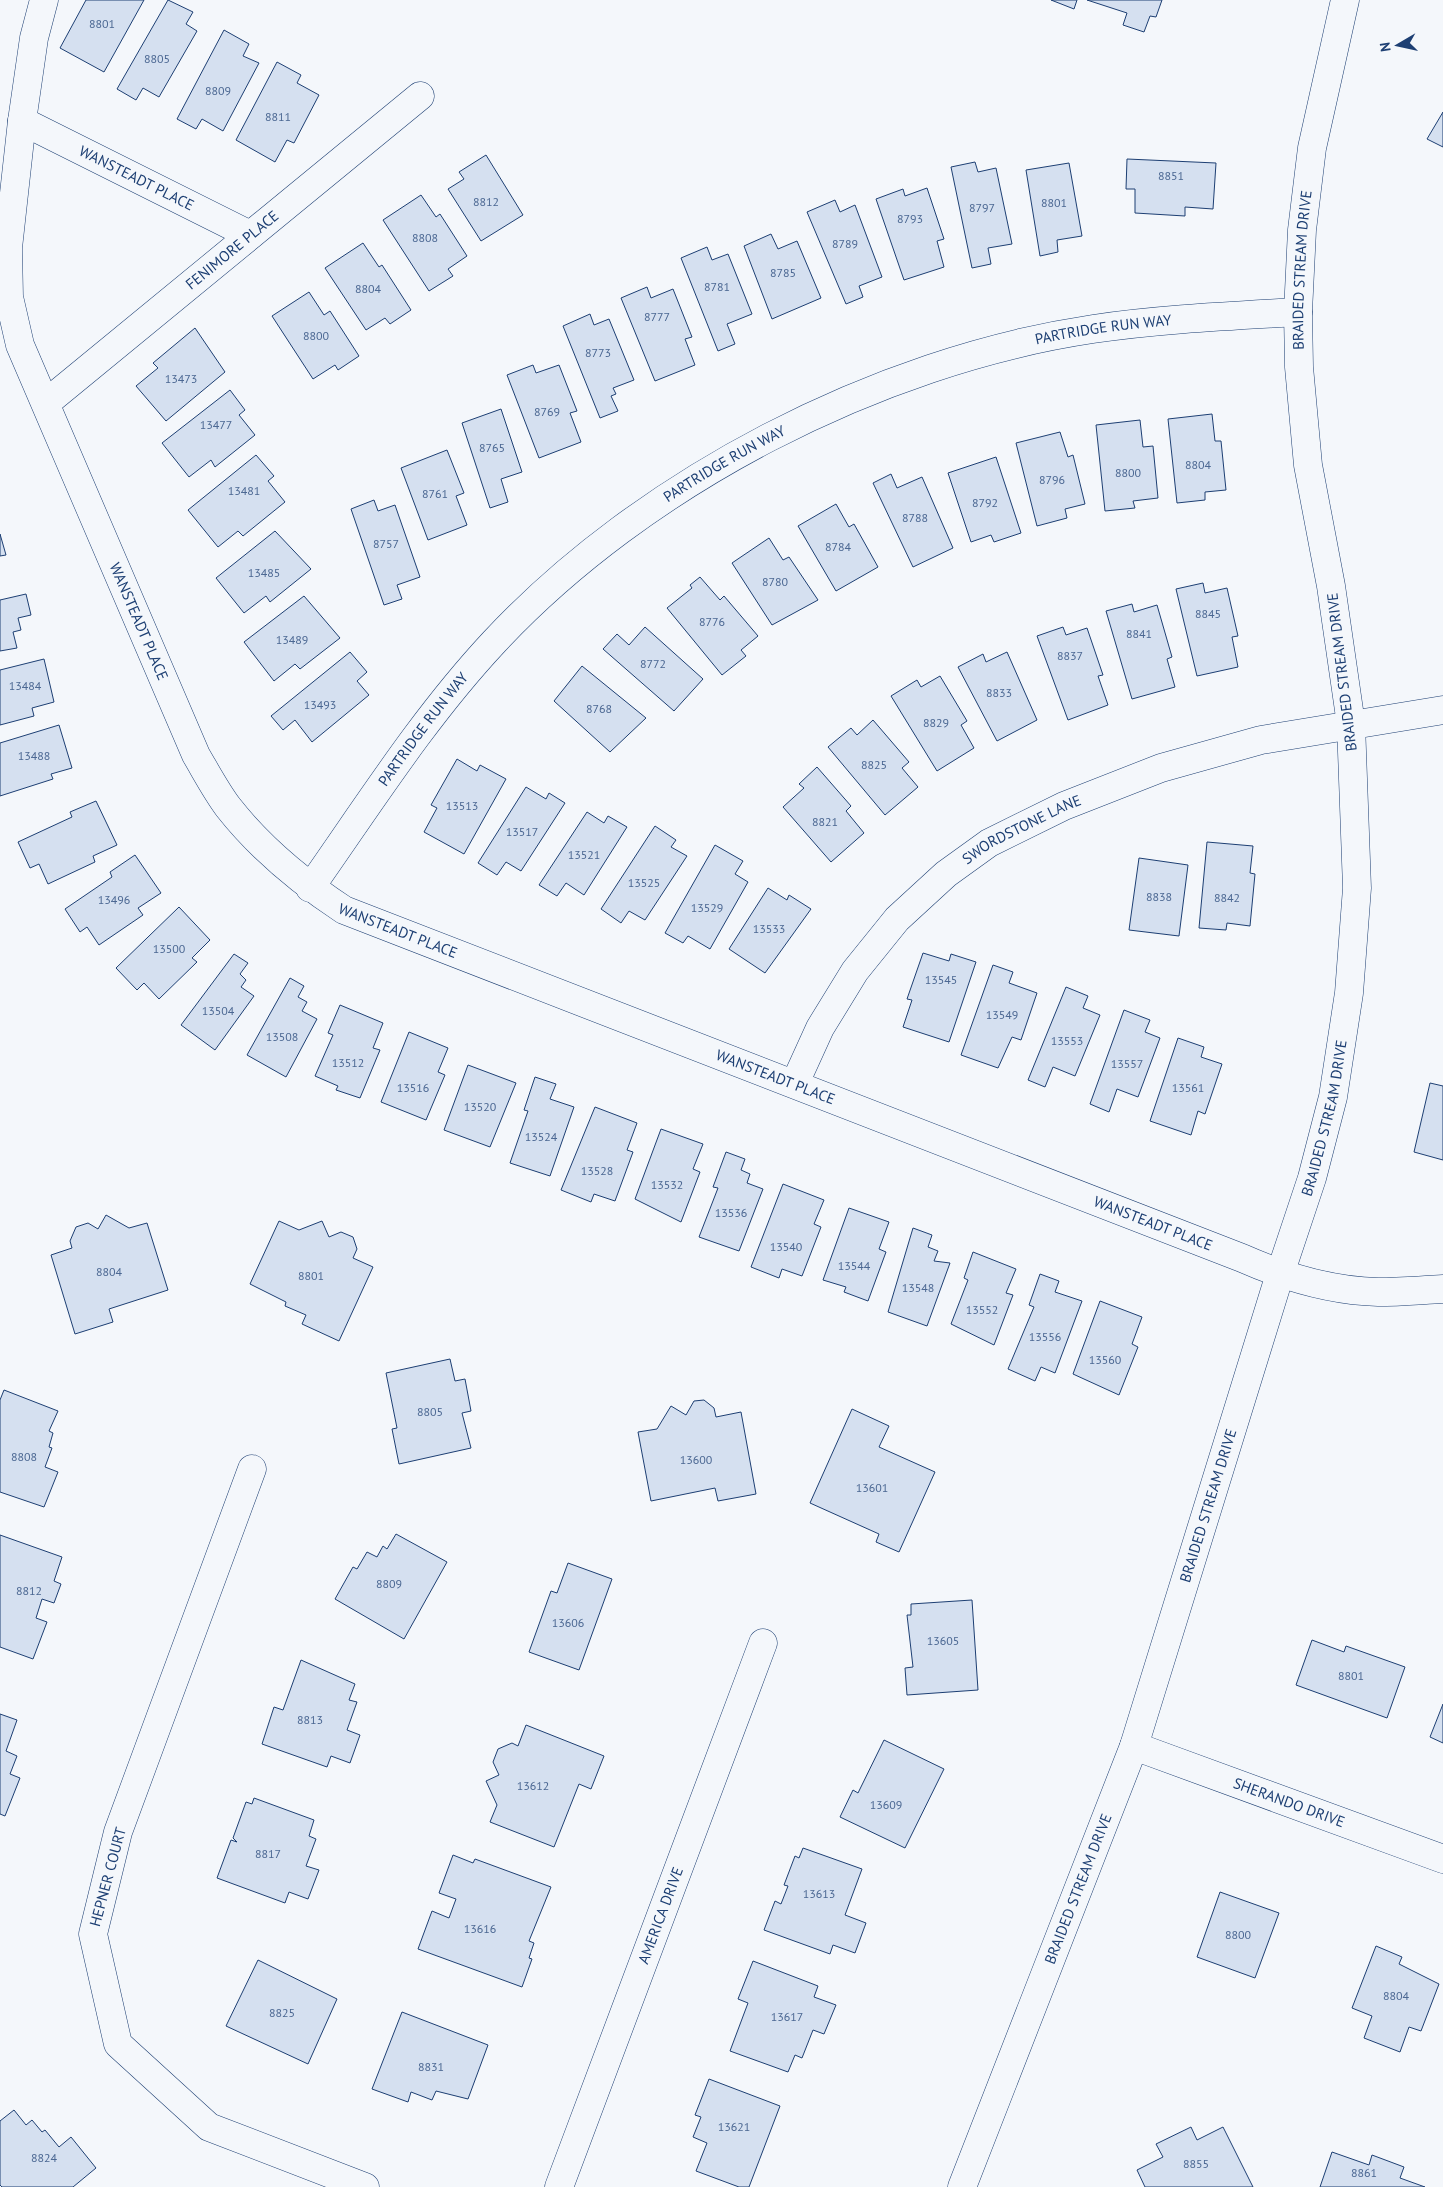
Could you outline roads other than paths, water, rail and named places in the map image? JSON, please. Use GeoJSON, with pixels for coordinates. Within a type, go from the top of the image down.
{"type":"FeatureCollection","features":[{"type":"Feature","properties":{"kind":"street","name":"WANSTEADT PLACE"},"geometry":{"type":"LineString","coordinates":[[44,0],[34,38],[22,121],[8,248],[9,297],[20,345],[196,755],[228,806],[267,852],[310,888],[344,910],[795,1083],[1280,1274],[1335,1288],[1369,1291],[1443,1289]]}},
{"type":"Feature","properties":{"kind":"street","name":"BRAIDED STREAM DRIVE"},"geometry":{"type":"LineString","coordinates":[[962,2187],[1134,1746],[1280,1274],[1312,1178],[1331,1106],[1350,993],[1357,888],[1350,724],[1331,586],[1308,465],[1299,367],[1298,312],[1302,230],[1312,148],[1345,0]]}},
{"type":"Feature","properties":{"kind":"street","name":"FENIMORE PLACE"},"geometry":{"type":"LineString","coordinates":[[46,403],[420,96]]}},
{"type":"Feature","properties":{"kind":"street","name":"WANSTEADT PLACE"},"geometry":{"type":"LineString","coordinates":[[22,121],[250,235]]}},
{"type":"Feature","properties":{"kind":"street","name":"PARTRIDGE RUN WAY"},"geometry":{"type":"LineString","coordinates":[[310,888],[431,715],[495,641],[565,573],[611,536],[642,512],[717,465],[798,423],[904,378],[988,351],[1091,329],[1175,319],[1298,312]]}},
{"type":"Feature","properties":{"kind":"street","name":"SWORDSTONE LANE"},"geometry":{"type":"LineString","coordinates":[[795,1083],[820,1028],[855,971],[897,919],[946,874],[989,843],[1064,806],[1161,768],[1261,740],[1443,710]]}},
{"type":"Feature","properties":{"kind":"street","name":"HEPNER COURT"},"geometry":{"type":"LineString","coordinates":[[252,1469],[118,1832],[93,1934],[118,2044],[209,2127],[365,2187]]}},
{"type":"Feature","properties":{"kind":"street","name":"AMERICA DRIVE"},"geometry":{"type":"LineString","coordinates":[[560,2187],[762,1643]]}},
{"type":"Feature","properties":{"kind":"street","name":"SHERANDO DRIVE"},"geometry":{"type":"LineString","coordinates":[[1134,1746],[1443,1859]]}}]}
